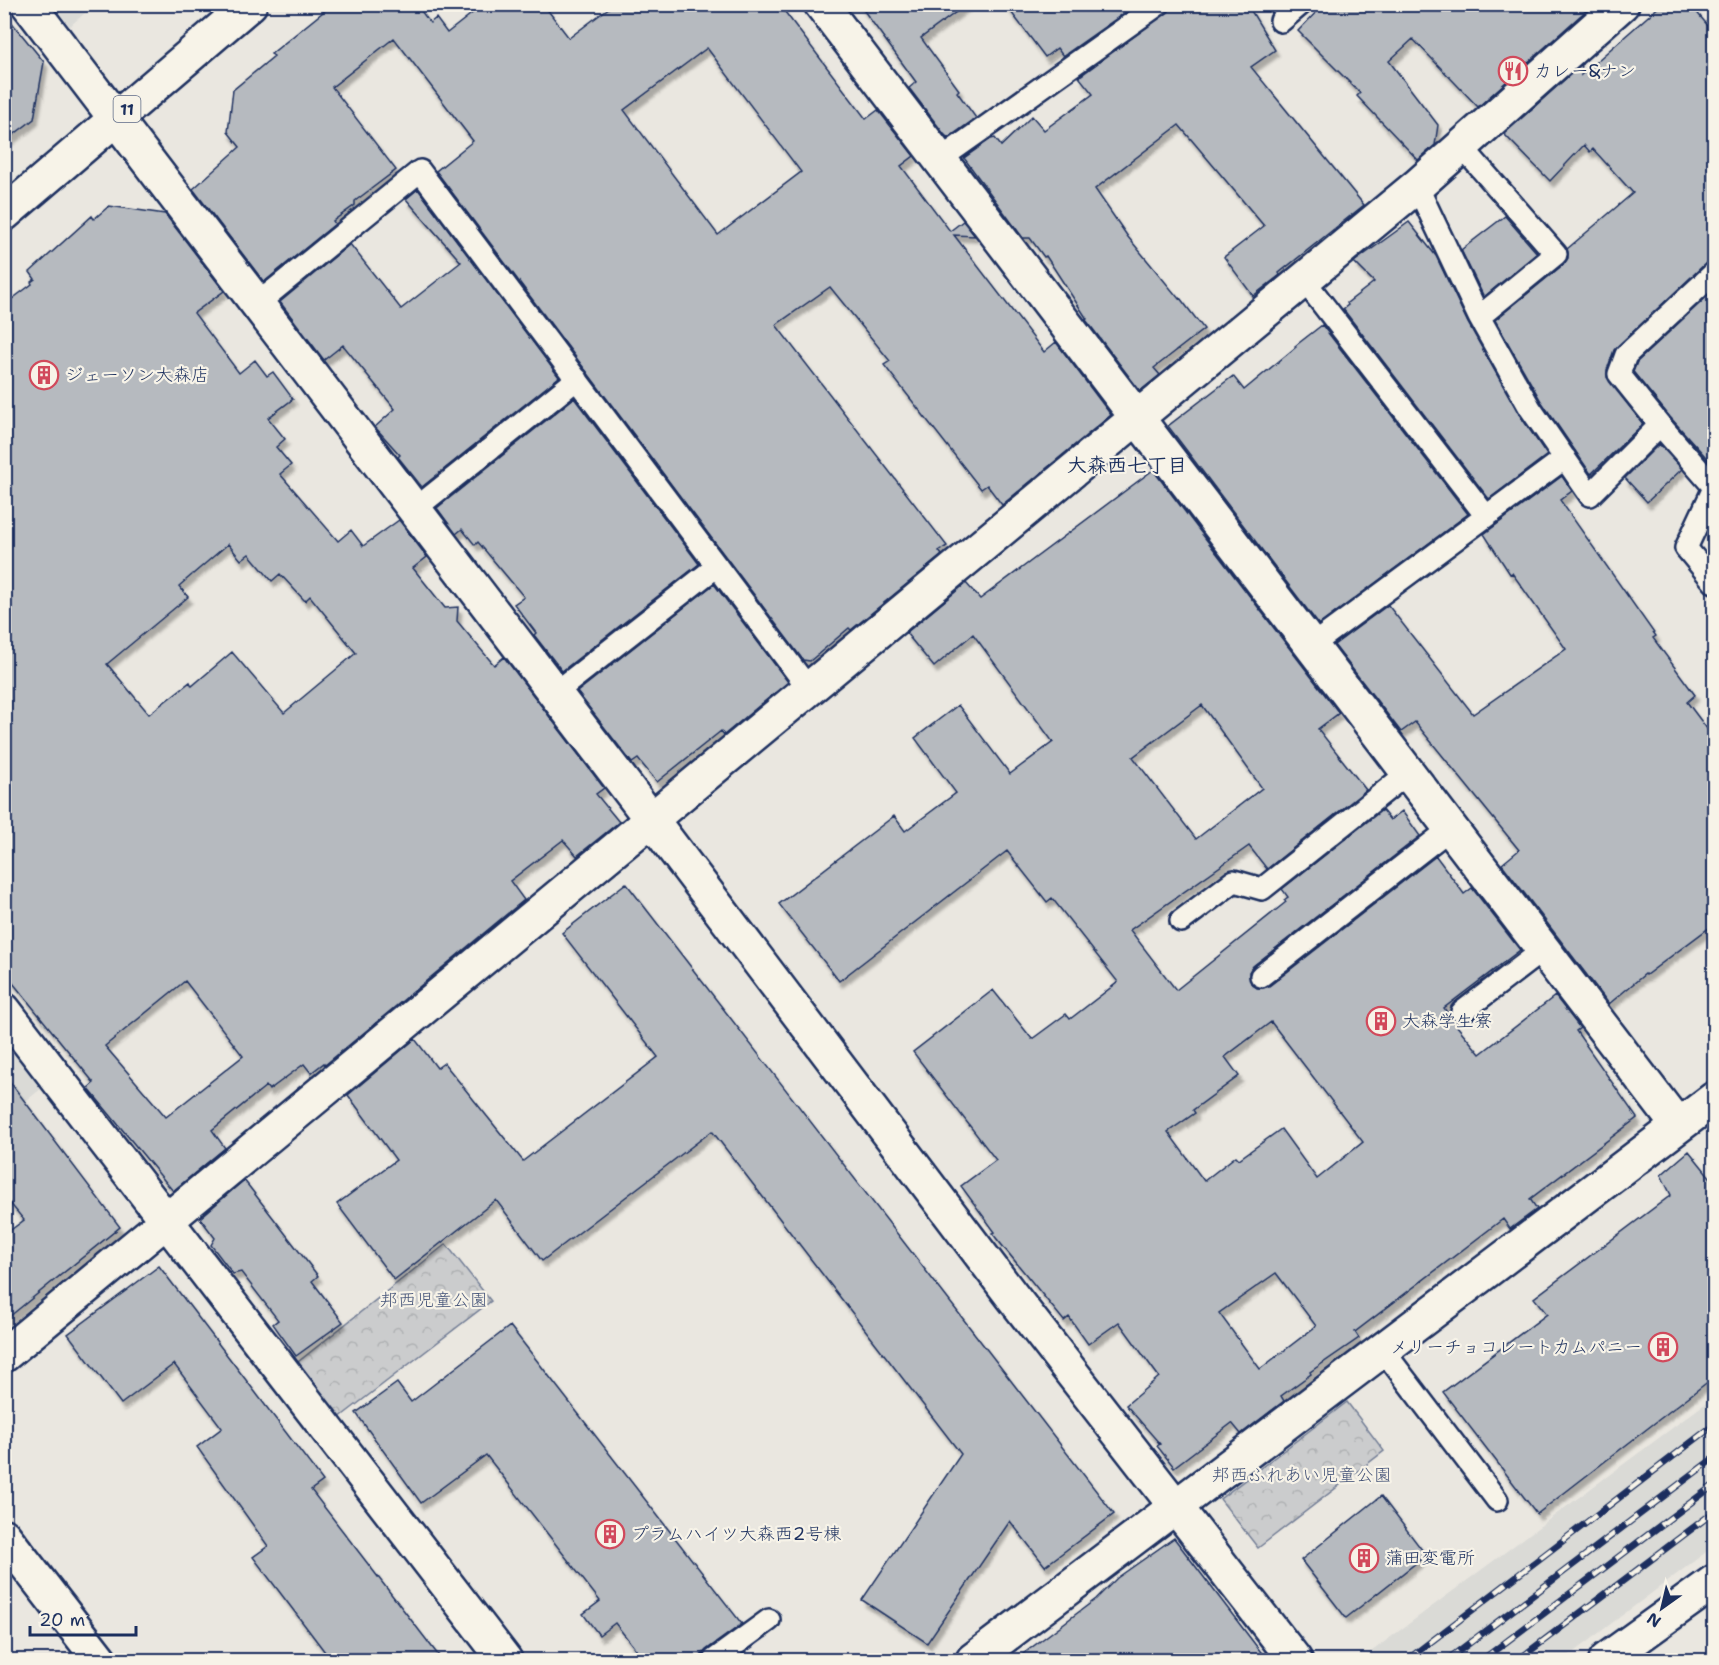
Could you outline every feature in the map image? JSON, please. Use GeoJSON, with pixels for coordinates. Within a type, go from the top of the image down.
{"type":"FeatureCollection","features":[{"type":"Feature","properties":{"kind":"street"},"geometry":{"type":"LineString","coordinates":[[28,4],[415,509],[1012,1296],[1295,1660]]}},
{"type":"Feature","properties":{"kind":"street","name":"11"},"geometry":{"type":"LineString","coordinates":[[4,214],[250,4]]}},
{"type":"Feature","properties":{"kind":"street"},"geometry":{"type":"LineString","coordinates":[[821,4],[1678,1126]]}},
{"type":"Feature","properties":{"kind":"street"},"geometry":{"type":"LineString","coordinates":[[4,1355],[1137,419],[1243,320],[1304,280],[1417,186],[1623,4]]}},
{"type":"Feature","properties":{"kind":"street"},"geometry":{"type":"LineString","coordinates":[[4,1010],[505,1660]]}},
{"type":"Feature","properties":{"kind":"street"},"geometry":{"type":"LineString","coordinates":[[973,1660],[1714,1100]]}},
{"type":"Feature","properties":{"kind":"street"},"geometry":{"type":"LineString","coordinates":[[7,1545],[100,1660]]}},
{"type":"Feature","properties":{"kind":"street"},"geometry":{"type":"LineString","coordinates":[[1606,1660],[1714,1582]]}},
{"type":"Feature","properties":{"kind":"lane"},"geometry":{"type":"LineString","coordinates":[[939,160],[1159,4]]}},
{"type":"Feature","properties":{"kind":"lane"},"geometry":{"type":"LineString","coordinates":[[1281,21],[1301,4]]}},
{"type":"Feature","properties":{"kind":"lane"},"geometry":{"type":"LineString","coordinates":[[1462,147],[1556,254],[1479,317]]}},
{"type":"Feature","properties":{"kind":"lane"},"geometry":{"type":"LineString","coordinates":[[257,304],[420,171],[809,689]]}},
{"type":"Feature","properties":{"kind":"lane"},"geometry":{"type":"LineString","coordinates":[[1417,186],[1479,317],[1530,408],[1590,495],[1660,425]]}},
{"type":"Feature","properties":{"kind":"lane"},"geometry":{"type":"LineString","coordinates":[[1714,273],[1626,355],[1619,374],[1714,487],[1686,548],[1714,582]]}},
{"type":"Feature","properties":{"kind":"lane"},"geometry":{"type":"LineString","coordinates":[[1304,280],[1486,516]]}},
{"type":"Feature","properties":{"kind":"lane"},"geometry":{"type":"LineString","coordinates":[[415,509],[577,379]]}},
{"type":"Feature","properties":{"kind":"lane"},"geometry":{"type":"LineString","coordinates":[[1311,646],[1565,458]]}},
{"type":"Feature","properties":{"kind":"lane"},"geometry":{"type":"LineString","coordinates":[[555,693],[717,566]]}},
{"type":"Feature","properties":{"kind":"lane"},"geometry":{"type":"LineString","coordinates":[[1181,921],[1234,881],[1262,889],[1408,773]]}},
{"type":"Feature","properties":{"kind":"lane"},"geometry":{"type":"LineString","coordinates":[[1261,976],[1451,828]]}},
{"type":"Feature","properties":{"kind":"lane"},"geometry":{"type":"LineString","coordinates":[[1462,1012],[1543,950]]}},
{"type":"Feature","properties":{"kind":"lane"},"geometry":{"type":"LineString","coordinates":[[1383,1350],[1497,1500]]}},
{"type":"Feature","properties":{"kind":"lane"},"geometry":{"type":"LineString","coordinates":[[714,1660],[769,1620]]}},
{"type":"Feature","properties":{"kind":"shaded area"},"geometry":{"type":"Polygon","coordinates":[[[53,5],[94,5],[70,26],[53,5]]]}},
{"type":"Feature","properties":{"kind":"shaded area"},"geometry":{"type":"Polygon","coordinates":[[[4,1039],[42,1088],[5,1118],[4,1118],[4,1039]]]}},
{"type":"Feature","properties":{"kind":"shaded area"},"geometry":{"type":"Polygon","coordinates":[[[1714,1397],[1714,1546],[1563,1660],[1360,1660],[1714,1397]]]}},
{"type":"Feature","properties":{"kind":"green space","name":"邦西児童公園"},"geometry":{"type":"Polygon","coordinates":[[[446,1244],[491,1301],[335,1421],[293,1366],[446,1244]]]}},
{"type":"Feature","properties":{"kind":"green space","name":"邦西ふれあい児童公園"},"geometry":{"type":"Polygon","coordinates":[[[1347,1402],[1384,1451],[1258,1548],[1220,1499],[1347,1402]]]}},
{"type":"Feature","properties":{"kind":"building"},"geometry":{"type":"Polygon","coordinates":[[[333,4],[416,4],[430,23],[436,18],[447,33],[484,4],[543,4],[569,38],[614,4],[779,4],[866,119],[878,110],[914,156],[901,166],[950,231],[963,221],[975,236],[954,235],[1044,352],[1056,342],[1111,415],[1002,505],[987,485],[981,489],[884,365],[890,361],[830,287],[776,325],[947,546],[939,551],[942,555],[851,630],[849,628],[810,661],[803,660],[436,171],[473,141],[394,38],[332,87],[396,170],[355,201],[355,205],[333,221],[335,224],[264,282],[193,189],[240,147],[228,132],[233,90],[274,56],[271,54],[333,4]],[[707,48],[624,110],[718,235],[801,172],[707,48]]]}},
{"type":"Feature","properties":{"kind":"building"},"geometry":{"type":"Polygon","coordinates":[[[859,4],[967,4],[921,38],[959,90],[957,92],[976,118],[948,138],[909,88],[916,82],[859,4]]]}},
{"type":"Feature","properties":{"kind":"building"},"geometry":{"type":"Polygon","coordinates":[[[1005,4],[1123,4],[1127,11],[1063,56],[1057,48],[1045,57],[1005,4]]]}},
{"type":"Feature","properties":{"kind":"building"},"geometry":{"type":"Polygon","coordinates":[[[1178,4],[1247,4],[1275,50],[1251,67],[1364,205],[1253,296],[1224,257],[1264,226],[1179,125],[1095,189],[1128,237],[1204,329],[1154,368],[1160,375],[1140,391],[1086,320],[1046,256],[1044,257],[1030,238],[1023,238],[964,158],[991,139],[995,138],[1001,146],[1032,116],[1044,130],[1093,94],[1079,77],[1178,4]]]}},
{"type":"Feature","properties":{"kind":"building"},"geometry":{"type":"Polygon","coordinates":[[[1324,4],[1591,4],[1478,107],[1413,39],[1389,61],[1438,125],[1435,145],[1418,160],[1357,96],[1360,93],[1298,31],[1324,4]]]}},
{"type":"Feature","properties":{"kind":"building"},"geometry":{"type":"Polygon","coordinates":[[[1662,4],[1690,4],[1714,33],[1714,261],[1705,264],[1614,350],[1607,377],[1643,424],[1591,474],[1541,401],[1495,320],[1564,264],[1568,258],[1567,249],[1633,193],[1593,149],[1590,152],[1584,145],[1550,181],[1504,134],[1582,64],[1581,75],[1662,4]]]}},
{"type":"Feature","properties":{"kind":"building"},"geometry":{"type":"Polygon","coordinates":[[[4,13],[44,62],[34,119],[4,142],[4,13]]]}},
{"type":"Feature","properties":{"kind":"building"},"geometry":{"type":"Polygon","coordinates":[[[418,189],[559,377],[422,487],[398,457],[400,455],[375,427],[395,409],[343,345],[324,360],[280,302],[350,244],[401,309],[461,262],[406,199],[418,189]]]}},
{"type":"Feature","properties":{"kind":"building"},"geometry":{"type":"Polygon","coordinates":[[[109,206],[165,214],[224,291],[194,313],[239,373],[255,360],[267,376],[273,372],[293,399],[268,418],[285,439],[276,447],[291,465],[280,474],[338,541],[351,530],[363,546],[399,520],[427,557],[413,568],[445,608],[458,607],[457,621],[494,665],[504,657],[604,788],[596,794],[619,822],[577,856],[563,840],[510,881],[524,900],[325,1065],[324,1063],[311,1073],[304,1064],[269,1090],[266,1086],[212,1130],[225,1148],[173,1191],[88,1088],[94,1083],[4,972],[4,305],[32,284],[31,282],[35,279],[30,272],[92,216],[94,219],[109,206]],[[228,544],[179,586],[188,597],[107,664],[149,714],[190,682],[192,686],[232,652],[284,713],[356,653],[310,596],[305,601],[280,574],[272,581],[249,554],[241,560],[228,544]],[[185,981],[105,1046],[166,1117],[243,1056],[185,981]]]}},
{"type":"Feature","properties":{"kind":"building"},"geometry":{"type":"Polygon","coordinates":[[[1505,216],[1537,253],[1484,297],[1461,250],[1505,216]]]}},
{"type":"Feature","properties":{"kind":"building"},"geometry":{"type":"Polygon","coordinates":[[[1409,222],[1436,256],[1468,323],[1519,414],[1547,455],[1489,499],[1343,309],[1348,305],[1347,303],[1374,282],[1354,262],[1409,222]]]}},
{"type":"Feature","properties":{"kind":"building"},"geometry":{"type":"Polygon","coordinates":[[[1714,290],[1714,466],[1633,372],[1637,362],[1714,290]]]}},
{"type":"Feature","properties":{"kind":"building"},"geometry":{"type":"Polygon","coordinates":[[[1322,325],[1468,514],[1319,625],[1168,426],[1233,376],[1244,390],[1322,325]]]}},
{"type":"Feature","properties":{"kind":"building"},"geometry":{"type":"Polygon","coordinates":[[[574,398],[699,564],[562,671],[514,604],[524,597],[478,542],[475,545],[462,529],[456,534],[437,508],[574,398]]]}},
{"type":"Feature","properties":{"kind":"building"},"geometry":{"type":"Polygon","coordinates":[[[1659,444],[1682,469],[1647,502],[1625,478],[1659,444]]]}},
{"type":"Feature","properties":{"kind":"building"},"geometry":{"type":"Polygon","coordinates":[[[1153,470],[1339,713],[1318,729],[1366,790],[1267,869],[1249,846],[1130,930],[1176,990],[1286,902],[1284,900],[1288,897],[1282,889],[1382,810],[1390,820],[1402,811],[1420,836],[1253,966],[1249,972],[1251,983],[1257,988],[1269,986],[1436,856],[1464,894],[1472,888],[1520,950],[1444,1008],[1452,1020],[1480,1054],[1555,996],[1580,1028],[1576,1031],[1637,1118],[1530,1199],[1537,1209],[1510,1229],[1503,1219],[1355,1332],[1359,1338],[1310,1372],[1311,1374],[1281,1396],[1284,1401],[1241,1434],[1232,1423],[1174,1467],[1157,1446],[1160,1444],[1126,1405],[1159,1377],[1119,1322],[1088,1344],[1069,1317],[1064,1321],[992,1233],[995,1232],[961,1186],[996,1160],[913,1052],[993,990],[1032,1039],[1066,1014],[1070,1019],[1118,982],[1052,898],[1047,902],[1007,851],[839,981],[779,904],[894,816],[905,831],[956,793],[915,738],[958,705],[1010,774],[1053,742],[973,634],[934,667],[906,633],[966,583],[980,599],[1153,470]],[[1202,705],[1133,757],[1196,839],[1262,788],[1202,705]],[[1271,1022],[1225,1057],[1239,1076],[1193,1110],[1195,1113],[1168,1132],[1204,1181],[1236,1156],[1239,1159],[1281,1129],[1317,1179],[1363,1142],[1271,1022]],[[1276,1273],[1219,1313],[1260,1369],[1316,1326],[1276,1273]]]}},
{"type":"Feature","properties":{"kind":"building"},"geometry":{"type":"Polygon","coordinates":[[[1562,476],[1572,491],[1560,500],[1656,636],[1653,638],[1695,695],[1687,702],[1714,738],[1714,924],[1645,974],[1609,1004],[1502,864],[1519,850],[1415,722],[1401,732],[1334,645],[1388,605],[1473,714],[1566,649],[1512,573],[1510,574],[1484,534],[1562,476]]]}},
{"type":"Feature","properties":{"kind":"building"},"geometry":{"type":"Polygon","coordinates":[[[714,584],[788,682],[724,735],[721,731],[657,782],[638,759],[632,763],[577,692],[714,584]]]}},
{"type":"Feature","properties":{"kind":"building"},"geometry":{"type":"Polygon","coordinates":[[[626,883],[1114,1514],[1045,1566],[1010,1521],[927,1643],[862,1600],[961,1454],[712,1131],[542,1261],[496,1200],[394,1280],[337,1204],[396,1160],[348,1095],[415,1039],[437,1068],[444,1063],[523,1161],[658,1057],[562,933],[626,883]]]}},
{"type":"Feature","properties":{"kind":"building"},"geometry":{"type":"Polygon","coordinates":[[[4,1074],[120,1227],[4,1321],[4,1235],[24,1220],[4,1196],[4,1074]]]}},
{"type":"Feature","properties":{"kind":"building","name":"メリーチョコレートカムパニー"},"geometry":{"type":"Polygon","coordinates":[[[1689,1151],[1714,1182],[1714,1377],[1537,1514],[1443,1392],[1547,1314],[1534,1298],[1671,1195],[1661,1175],[1689,1151]]]}},
{"type":"Feature","properties":{"kind":"building"},"geometry":{"type":"Polygon","coordinates":[[[244,1180],[318,1276],[312,1281],[343,1322],[296,1356],[273,1324],[278,1320],[241,1272],[233,1274],[211,1245],[215,1238],[200,1218],[244,1180]]]}},
{"type":"Feature","properties":{"kind":"building"},"geometry":{"type":"Polygon","coordinates":[[[159,1266],[323,1481],[311,1490],[442,1660],[331,1660],[253,1557],[268,1546],[197,1447],[222,1428],[174,1364],[121,1404],[68,1334],[159,1266]]]}},
{"type":"Feature","properties":{"kind":"building","name":"プラムハイツ大森西2号棟"},"geometry":{"type":"Polygon","coordinates":[[[510,1326],[742,1624],[706,1650],[697,1660],[644,1660],[615,1623],[599,1635],[583,1614],[600,1601],[486,1455],[421,1503],[356,1413],[397,1383],[411,1402],[510,1326]]]}},
{"type":"Feature","properties":{"kind":"building","name":"蒲田変電所"},"geometry":{"type":"Polygon","coordinates":[[[1381,1496],[1426,1555],[1346,1618],[1301,1560],[1381,1496]]]}},
{"type":"Feature","properties":{"kind":"building"},"geometry":{"type":"Polygon","coordinates":[[[1174,1538],[1267,1660],[1015,1660],[1096,1599],[1117,1578],[1174,1538]]]}},
{"type":"Feature","properties":{"kind":"railway"},"geometry":{"type":"LineString","coordinates":[[1407,1660],[1714,1425]]}},
{"type":"Feature","properties":{"kind":"railway"},"geometry":{"type":"LineString","coordinates":[[1447,1660],[1714,1458]]}},
{"type":"Feature","properties":{"kind":"railway"},"geometry":{"type":"LineString","coordinates":[[1482,1660],[1714,1485]]}},
{"type":"Feature","properties":{"kind":"railway"},"geometry":{"type":"LineString","coordinates":[[1518,1660],[1714,1512]]}},
{"type":"Feature","properties":{"kind":"place","name":"カレー&ナン"},"geometry":{"type":"Point","coordinates":[1513,71]}},
{"type":"Feature","properties":{"kind":"place","name":"ジェーソン大森店"},"geometry":{"type":"Point","coordinates":[44,375]}},
{"type":"Feature","properties":{"kind":"place","name":"大森学生寮"},"geometry":{"type":"Point","coordinates":[1381,1021]}},
{"type":"Feature","properties":{"kind":"place","name":"メリーチョコレートカムパニー"},"geometry":{"type":"Point","coordinates":[1663,1347]}},
{"type":"Feature","properties":{"kind":"place","name":"プラムハイツ大森西2号棟"},"geometry":{"type":"Point","coordinates":[610,1534]}},
{"type":"Feature","properties":{"kind":"place","name":"蒲田変電所"},"geometry":{"type":"Point","coordinates":[1364,1558]}},
{"type":"Feature","properties":{"kind":"district","name":"大森西七丁目"},"geometry":{"type":"Point","coordinates":[1127,465]}}]}
